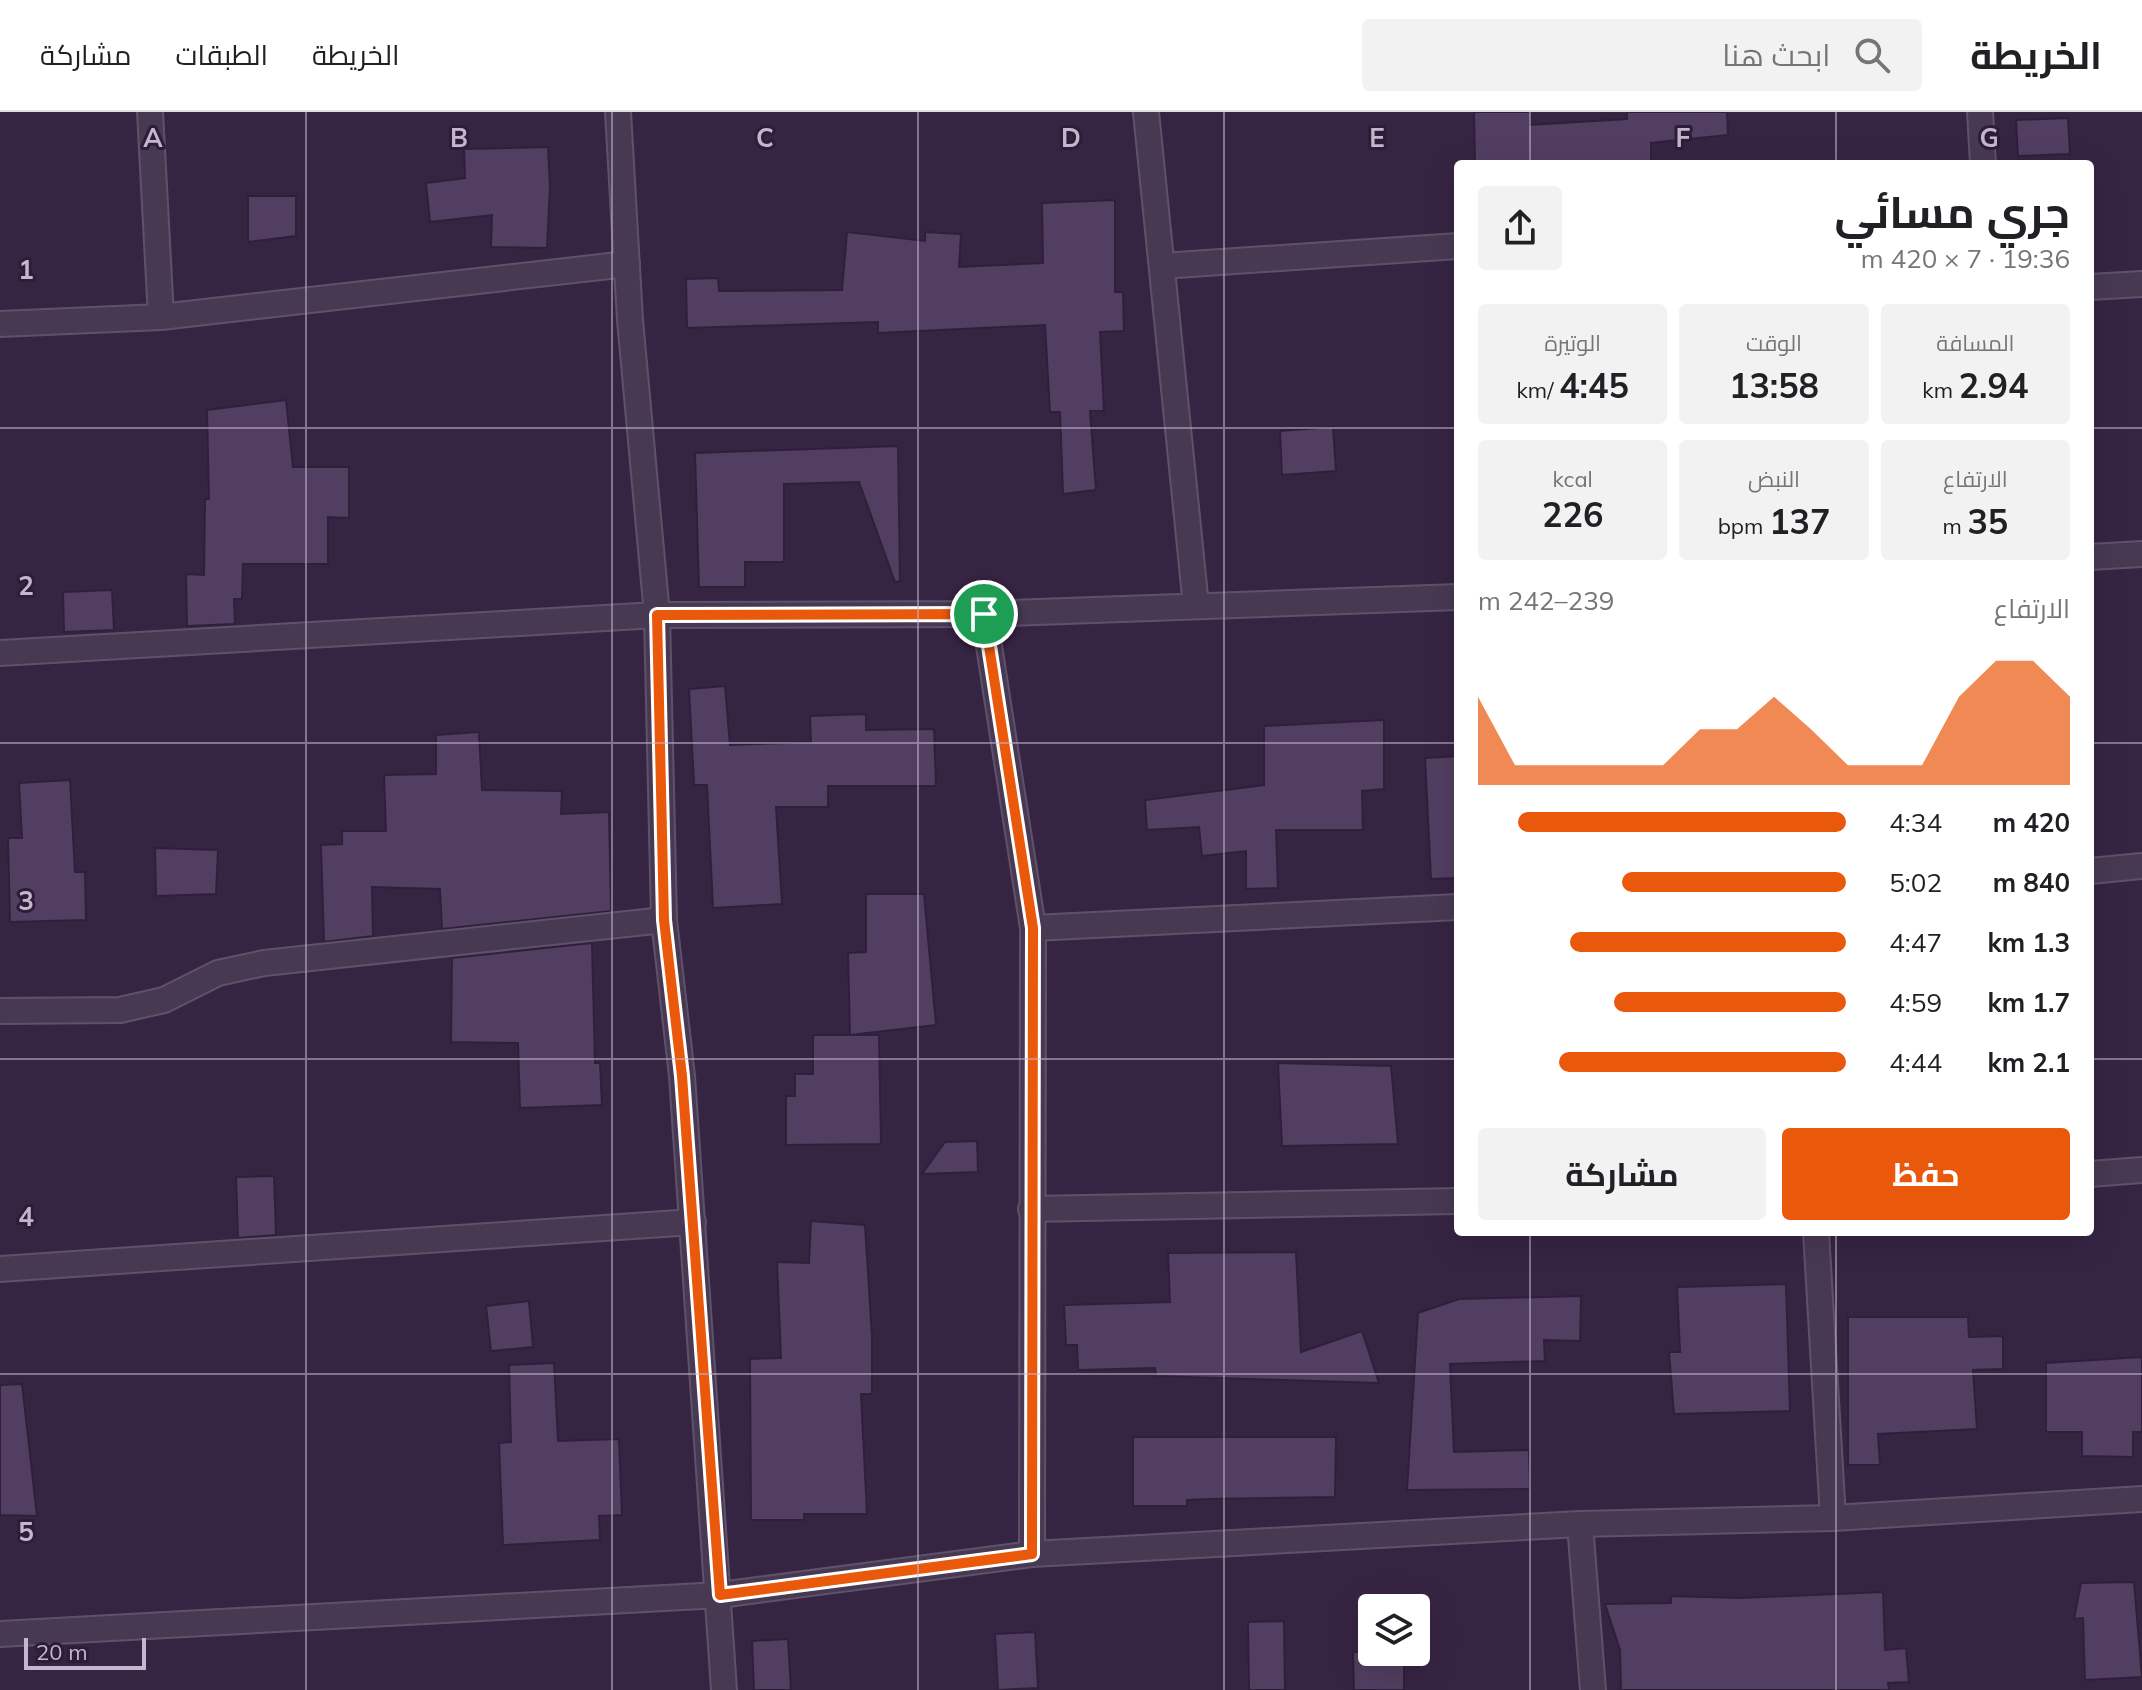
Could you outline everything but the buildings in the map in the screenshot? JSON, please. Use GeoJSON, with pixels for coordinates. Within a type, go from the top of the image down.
{"type":"FeatureCollection","features":[{"type":"Feature","properties":{"kind":"street"},"geometry":{"type":"LineString","coordinates":[[150,112],[161,317]]}},
{"type":"Feature","properties":{"kind":"street"},"geometry":{"type":"LineString","coordinates":[[618,112],[627,264],[657,615],[664,920],[682,1076],[720,1595],[724,1690]]}},
{"type":"Feature","properties":{"kind":"street"},"geometry":{"type":"LineString","coordinates":[[1146,112],[1196,606]]}},
{"type":"Feature","properties":{"kind":"street"},"geometry":{"type":"LineString","coordinates":[[1980,112],[1983,160]]}},
{"type":"Feature","properties":{"kind":"street"},"geometry":{"type":"LineString","coordinates":[[1162,266],[1454,246]]}},
{"type":"Feature","properties":{"kind":"street"},"geometry":{"type":"LineString","coordinates":[[0,324],[161,317],[627,264]]}},
{"type":"Feature","properties":{"kind":"street"},"geometry":{"type":"LineString","coordinates":[[2094,287],[2142,284]]}},
{"type":"Feature","properties":{"kind":"street"},"geometry":{"type":"LineString","coordinates":[[2094,557],[2142,554]]}},
{"type":"Feature","properties":{"kind":"street"},"geometry":{"type":"LineString","coordinates":[[0,653],[657,615],[984,614],[1454,597]]}},
{"type":"Feature","properties":{"kind":"street"},"geometry":{"type":"LineString","coordinates":[[984,614],[1033,928],[1032,1554]]}},
{"type":"Feature","properties":{"kind":"street"},"geometry":{"type":"LineString","coordinates":[[2094,871],[2142,866]]}},
{"type":"Feature","properties":{"kind":"street"},"geometry":{"type":"LineString","coordinates":[[1033,928],[1454,907]]}},
{"type":"Feature","properties":{"kind":"street"},"geometry":{"type":"LineString","coordinates":[[0,1011],[120,1010],[164,1000],[218,973],[264,963],[664,920]]}},
{"type":"Feature","properties":{"kind":"street"},"geometry":{"type":"LineString","coordinates":[[2094,1174],[2142,1170]]}},
{"type":"Feature","properties":{"kind":"street"},"geometry":{"type":"LineString","coordinates":[[1031,1209],[1454,1201]]}},
{"type":"Feature","properties":{"kind":"street"},"geometry":{"type":"LineString","coordinates":[[0,1269],[693,1222]]}},
{"type":"Feature","properties":{"kind":"street"},"geometry":{"type":"LineString","coordinates":[[1816,1236],[1833,1518]]}},
{"type":"Feature","properties":{"kind":"street"},"geometry":{"type":"LineString","coordinates":[[0,1634],[720,1595],[1032,1554],[1580,1524],[1833,1518],[2142,1499]]}},
{"type":"Feature","properties":{"kind":"street"},"geometry":{"type":"LineString","coordinates":[[1580,1524],[1593,1690]]}},
{"type":"Feature","properties":{"kind":"route"},"geometry":{"type":"LineString","coordinates":[[984,614],[1033,928],[1032,1554],[720,1595],[682,1076],[664,920],[657,615],[984,614]]}}]}
